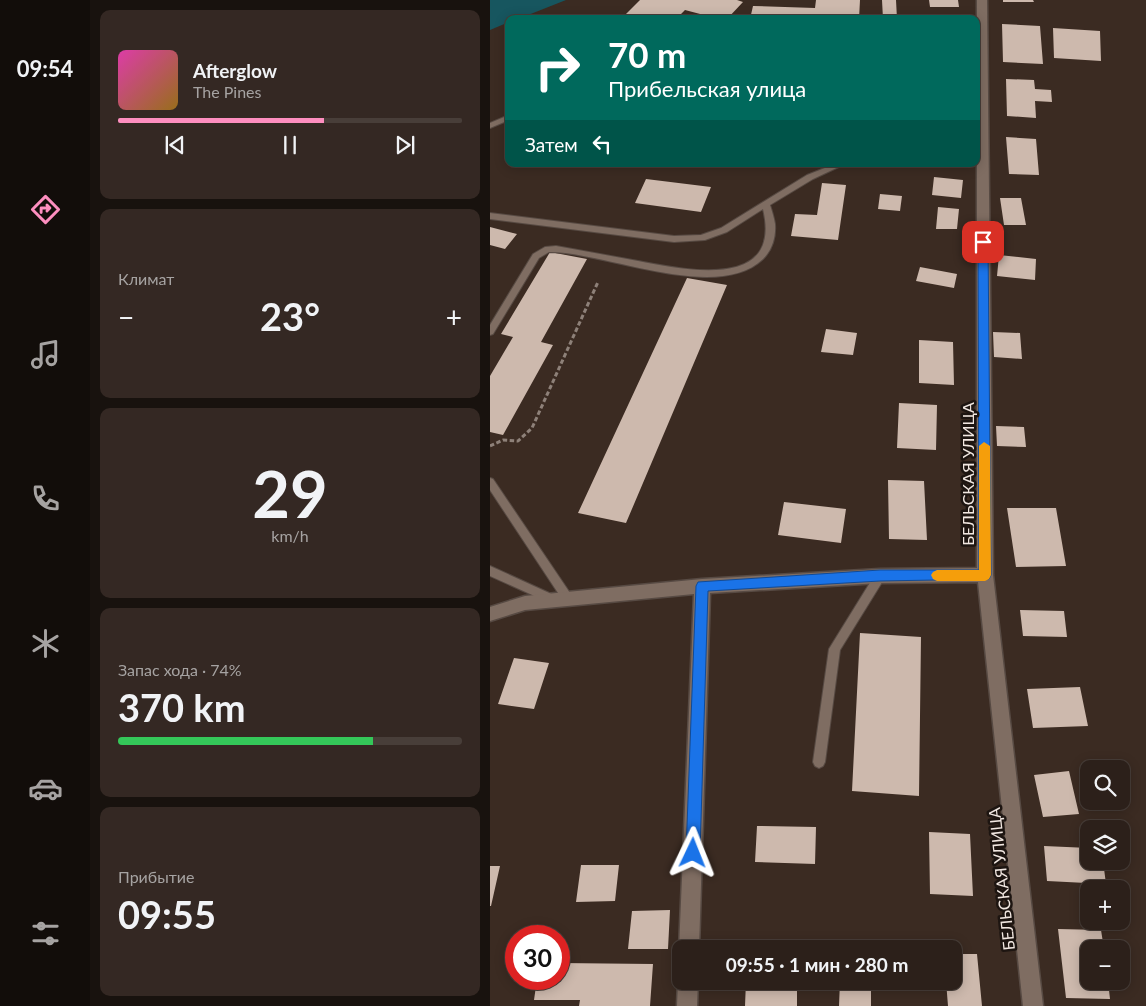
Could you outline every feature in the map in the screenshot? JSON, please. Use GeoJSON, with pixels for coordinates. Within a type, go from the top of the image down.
{"type":"FeatureCollection","features":[{"type":"Feature","properties":{"kind":"street","name":"БЕЛЬСКАЯ УЛИЦА"},"geometry":{"type":"LineString","coordinates":[[980,95],[982,0]]}},
{"type":"Feature","properties":{"kind":"street","name":"БЕЛЬСКАЯ УЛИЦА"},"geometry":{"type":"LineString","coordinates":[[979,167],[985,575],[1033,1006]]}},
{"type":"Feature","properties":{"kind":"street"},"geometry":{"type":"LineString","coordinates":[[490,614],[525,603],[702,586],[880,576],[985,575]]}},
{"type":"Feature","properties":{"kind":"street"},"geometry":{"type":"LineString","coordinates":[[689,940],[702,586]]}},
{"type":"Feature","properties":{"kind":"street"},"geometry":{"type":"LineString","coordinates":[[687,1006],[688,990]]}},
{"type":"Feature","properties":{"kind":"lane"},"geometry":{"type":"LineString","coordinates":[[490,126],[505,119]]}},
{"type":"Feature","properties":{"kind":"lane"},"geometry":{"type":"LineString","coordinates":[[490,216],[683,239],[702,238],[724,230],[810,177],[834,167]]}},
{"type":"Feature","properties":{"kind":"lane"},"geometry":{"type":"LineString","coordinates":[[490,332],[536,256],[543,251],[556,249],[689,273],[714,274],[740,270],[754,264],[765,254],[770,242],[771,223],[766,204]]}},
{"type":"Feature","properties":{"kind":"lane"},"geometry":{"type":"LineString","coordinates":[[490,482],[562,600]]}},
{"type":"Feature","properties":{"kind":"lane"},"geometry":{"type":"LineString","coordinates":[[490,571],[562,600]]}},
{"type":"Feature","properties":{"kind":"lane"},"geometry":{"type":"LineString","coordinates":[[819,762],[835,649],[880,576]]}},
{"type":"Feature","properties":{"kind":"path"},"geometry":{"type":"LineString","coordinates":[[490,446],[504,440],[518,441],[532,428],[598,282]]}},
{"type":"Feature","properties":{"kind":"water"},"geometry":{"type":"Polygon","coordinates":[[[490,0],[566,0],[528,15],[505,15],[505,24],[490,30],[490,0]]]}},
{"type":"Feature","properties":{"kind":"building"},"geometry":{"type":"Polygon","coordinates":[[[640,0],[737,0],[743,2],[731,15],[704,15],[685,10],[680,15],[625,15],[640,0]]]}},
{"type":"Feature","properties":{"kind":"building"},"geometry":{"type":"Polygon","coordinates":[[[816,0],[860,0],[859,15],[751,15],[753,6],[815,8],[816,0]]]}},
{"type":"Feature","properties":{"kind":"building"},"geometry":{"type":"Polygon","coordinates":[[[882,0],[896,0],[897,15],[883,15],[882,0]]]}},
{"type":"Feature","properties":{"kind":"building"},"geometry":{"type":"Polygon","coordinates":[[[929,0],[958,0],[959,7],[930,7],[929,0]]]}},
{"type":"Feature","properties":{"kind":"building"},"geometry":{"type":"Polygon","coordinates":[[[1003,0],[1033,0],[1034,2],[1003,2],[1003,0]]]}},
{"type":"Feature","properties":{"kind":"building"},"geometry":{"type":"Polygon","coordinates":[[[1002,24],[1040,26],[1043,64],[1003,62],[1002,24]]]}},
{"type":"Feature","properties":{"kind":"building"},"geometry":{"type":"Polygon","coordinates":[[[1053,28],[1100,31],[1101,61],[1054,58],[1053,28]]]}},
{"type":"Feature","properties":{"kind":"building"},"geometry":{"type":"Polygon","coordinates":[[[1006,79],[1034,80],[1035,89],[1051,90],[1052,102],[1035,101],[1036,118],[1007,116],[1006,79]]]}},
{"type":"Feature","properties":{"kind":"building"},"geometry":{"type":"Polygon","coordinates":[[[1006,137],[1036,139],[1039,175],[1009,174],[1006,137]]]}},
{"type":"Feature","properties":{"kind":"building"},"geometry":{"type":"Polygon","coordinates":[[[934,177],[963,180],[961,198],[932,195],[934,177]]]}},
{"type":"Feature","properties":{"kind":"building"},"geometry":{"type":"Polygon","coordinates":[[[646,179],[711,187],[701,212],[635,203],[646,179]]]}},
{"type":"Feature","properties":{"kind":"building"},"geometry":{"type":"Polygon","coordinates":[[[822,183],[846,185],[838,240],[791,236],[795,214],[817,215],[822,183]]]}},
{"type":"Feature","properties":{"kind":"building"},"geometry":{"type":"Polygon","coordinates":[[[880,194],[902,196],[900,211],[878,209],[880,194]]]}},
{"type":"Feature","properties":{"kind":"building"},"geometry":{"type":"Polygon","coordinates":[[[1000,198],[1021,198],[1026,225],[1004,225],[1000,198]]]}},
{"type":"Feature","properties":{"kind":"building"},"geometry":{"type":"Polygon","coordinates":[[[938,207],[959,209],[957,229],[936,229],[938,207]]]}},
{"type":"Feature","properties":{"kind":"building"},"geometry":{"type":"Polygon","coordinates":[[[490,227],[517,234],[505,249],[490,245],[490,227]]]}},
{"type":"Feature","properties":{"kind":"building"},"geometry":{"type":"Polygon","coordinates":[[[550,252],[587,259],[541,342],[553,345],[503,435],[490,432],[490,376],[513,337],[501,334],[550,252]]]}},
{"type":"Feature","properties":{"kind":"building"},"geometry":{"type":"Polygon","coordinates":[[[999,255],[1036,259],[1035,280],[997,276],[999,255]]]}},
{"type":"Feature","properties":{"kind":"building"},"geometry":{"type":"Polygon","coordinates":[[[920,267],[957,274],[954,288],[916,281],[920,267]]]}},
{"type":"Feature","properties":{"kind":"building"},"geometry":{"type":"Polygon","coordinates":[[[687,278],[727,285],[626,523],[578,513],[687,278]]]}},
{"type":"Feature","properties":{"kind":"building"},"geometry":{"type":"Polygon","coordinates":[[[826,329],[857,333],[853,355],[821,352],[826,329]]]}},
{"type":"Feature","properties":{"kind":"building"},"geometry":{"type":"Polygon","coordinates":[[[993,332],[1020,333],[1022,359],[994,357],[993,332]]]}},
{"type":"Feature","properties":{"kind":"building"},"geometry":{"type":"Polygon","coordinates":[[[919,340],[953,342],[954,385],[919,383],[919,340]]]}},
{"type":"Feature","properties":{"kind":"building"},"geometry":{"type":"Polygon","coordinates":[[[899,403],[937,405],[936,450],[897,448],[899,403]]]}},
{"type":"Feature","properties":{"kind":"building"},"geometry":{"type":"Polygon","coordinates":[[[996,426],[1024,427],[1026,447],[997,446],[996,426]]]}},
{"type":"Feature","properties":{"kind":"building"},"geometry":{"type":"Polygon","coordinates":[[[888,480],[924,481],[927,540],[889,539],[888,480]]]}},
{"type":"Feature","properties":{"kind":"building"},"geometry":{"type":"Polygon","coordinates":[[[784,502],[846,509],[841,543],[778,535],[784,502]]]}},
{"type":"Feature","properties":{"kind":"building"},"geometry":{"type":"Polygon","coordinates":[[[1007,508],[1056,508],[1066,566],[1016,567],[1007,508]]]}},
{"type":"Feature","properties":{"kind":"building"},"geometry":{"type":"Polygon","coordinates":[[[1020,610],[1064,611],[1067,637],[1023,636],[1020,610]]]}},
{"type":"Feature","properties":{"kind":"building"},"geometry":{"type":"Polygon","coordinates":[[[860,633],[921,637],[919,796],[852,791],[860,633]]]}},
{"type":"Feature","properties":{"kind":"building"},"geometry":{"type":"Polygon","coordinates":[[[514,658],[549,663],[534,709],[498,704],[514,658]]]}},
{"type":"Feature","properties":{"kind":"building"},"geometry":{"type":"Polygon","coordinates":[[[1080,687],[1088,726],[1033,728],[1027,689],[1080,687]]]}},
{"type":"Feature","properties":{"kind":"building"},"geometry":{"type":"Polygon","coordinates":[[[1069,771],[1079,814],[1043,817],[1034,775],[1069,771]]]}},
{"type":"Feature","properties":{"kind":"building"},"geometry":{"type":"Polygon","coordinates":[[[757,826],[816,827],[815,864],[755,862],[757,826]]]}},
{"type":"Feature","properties":{"kind":"building"},"geometry":{"type":"Polygon","coordinates":[[[929,832],[970,834],[973,896],[930,894],[929,832]]]}},
{"type":"Feature","properties":{"kind":"building"},"geometry":{"type":"Polygon","coordinates":[[[1044,846],[1080,848],[1080,870],[1104,870],[1105,880],[1080,880],[1080,883],[1047,881],[1044,846]]]}},
{"type":"Feature","properties":{"kind":"building"},"geometry":{"type":"Polygon","coordinates":[[[581,865],[619,865],[615,901],[576,902],[581,865]]]}},
{"type":"Feature","properties":{"kind":"building"},"geometry":{"type":"Polygon","coordinates":[[[490,866],[500,866],[491,906],[490,906],[490,866]]]}},
{"type":"Feature","properties":{"kind":"building"},"geometry":{"type":"Polygon","coordinates":[[[670,910],[668,949],[628,949],[632,911],[670,910]]]}},
{"type":"Feature","properties":{"kind":"building"},"geometry":{"type":"Polygon","coordinates":[[[1058,929],[1101,930],[1103,940],[1080,940],[1080,990],[1109,990],[1110,999],[1066,998],[1058,929]]]}},
{"type":"Feature","properties":{"kind":"building"},"geometry":{"type":"Polygon","coordinates":[[[962,954],[977,954],[982,1006],[948,1006],[947,990],[962,990],[962,954]]]}},
{"type":"Feature","properties":{"kind":"building"},"geometry":{"type":"Polygon","coordinates":[[[570,963],[653,964],[650,1006],[579,1006],[580,1000],[534,1000],[535,990],[570,990],[570,963]]]}},
{"type":"Feature","properties":{"kind":"building"},"geometry":{"type":"Polygon","coordinates":[[[746,990],[797,990],[797,1006],[745,1006],[746,990]]]}},
{"type":"Feature","properties":{"kind":"building"},"geometry":{"type":"Polygon","coordinates":[[[840,990],[871,990],[871,1006],[839,1006],[840,990]]]}},
{"type":"Feature","properties":{"kind":"slow traffic"},"geometry":{"type":"LineString","coordinates":[[937,575],[985,575],[984,446]]}},
{"type":"Feature","properties":{"kind":"route"},"geometry":{"type":"LineString","coordinates":[[693,853],[702,586],[880,576],[985,575],[983,242]]}}]}
